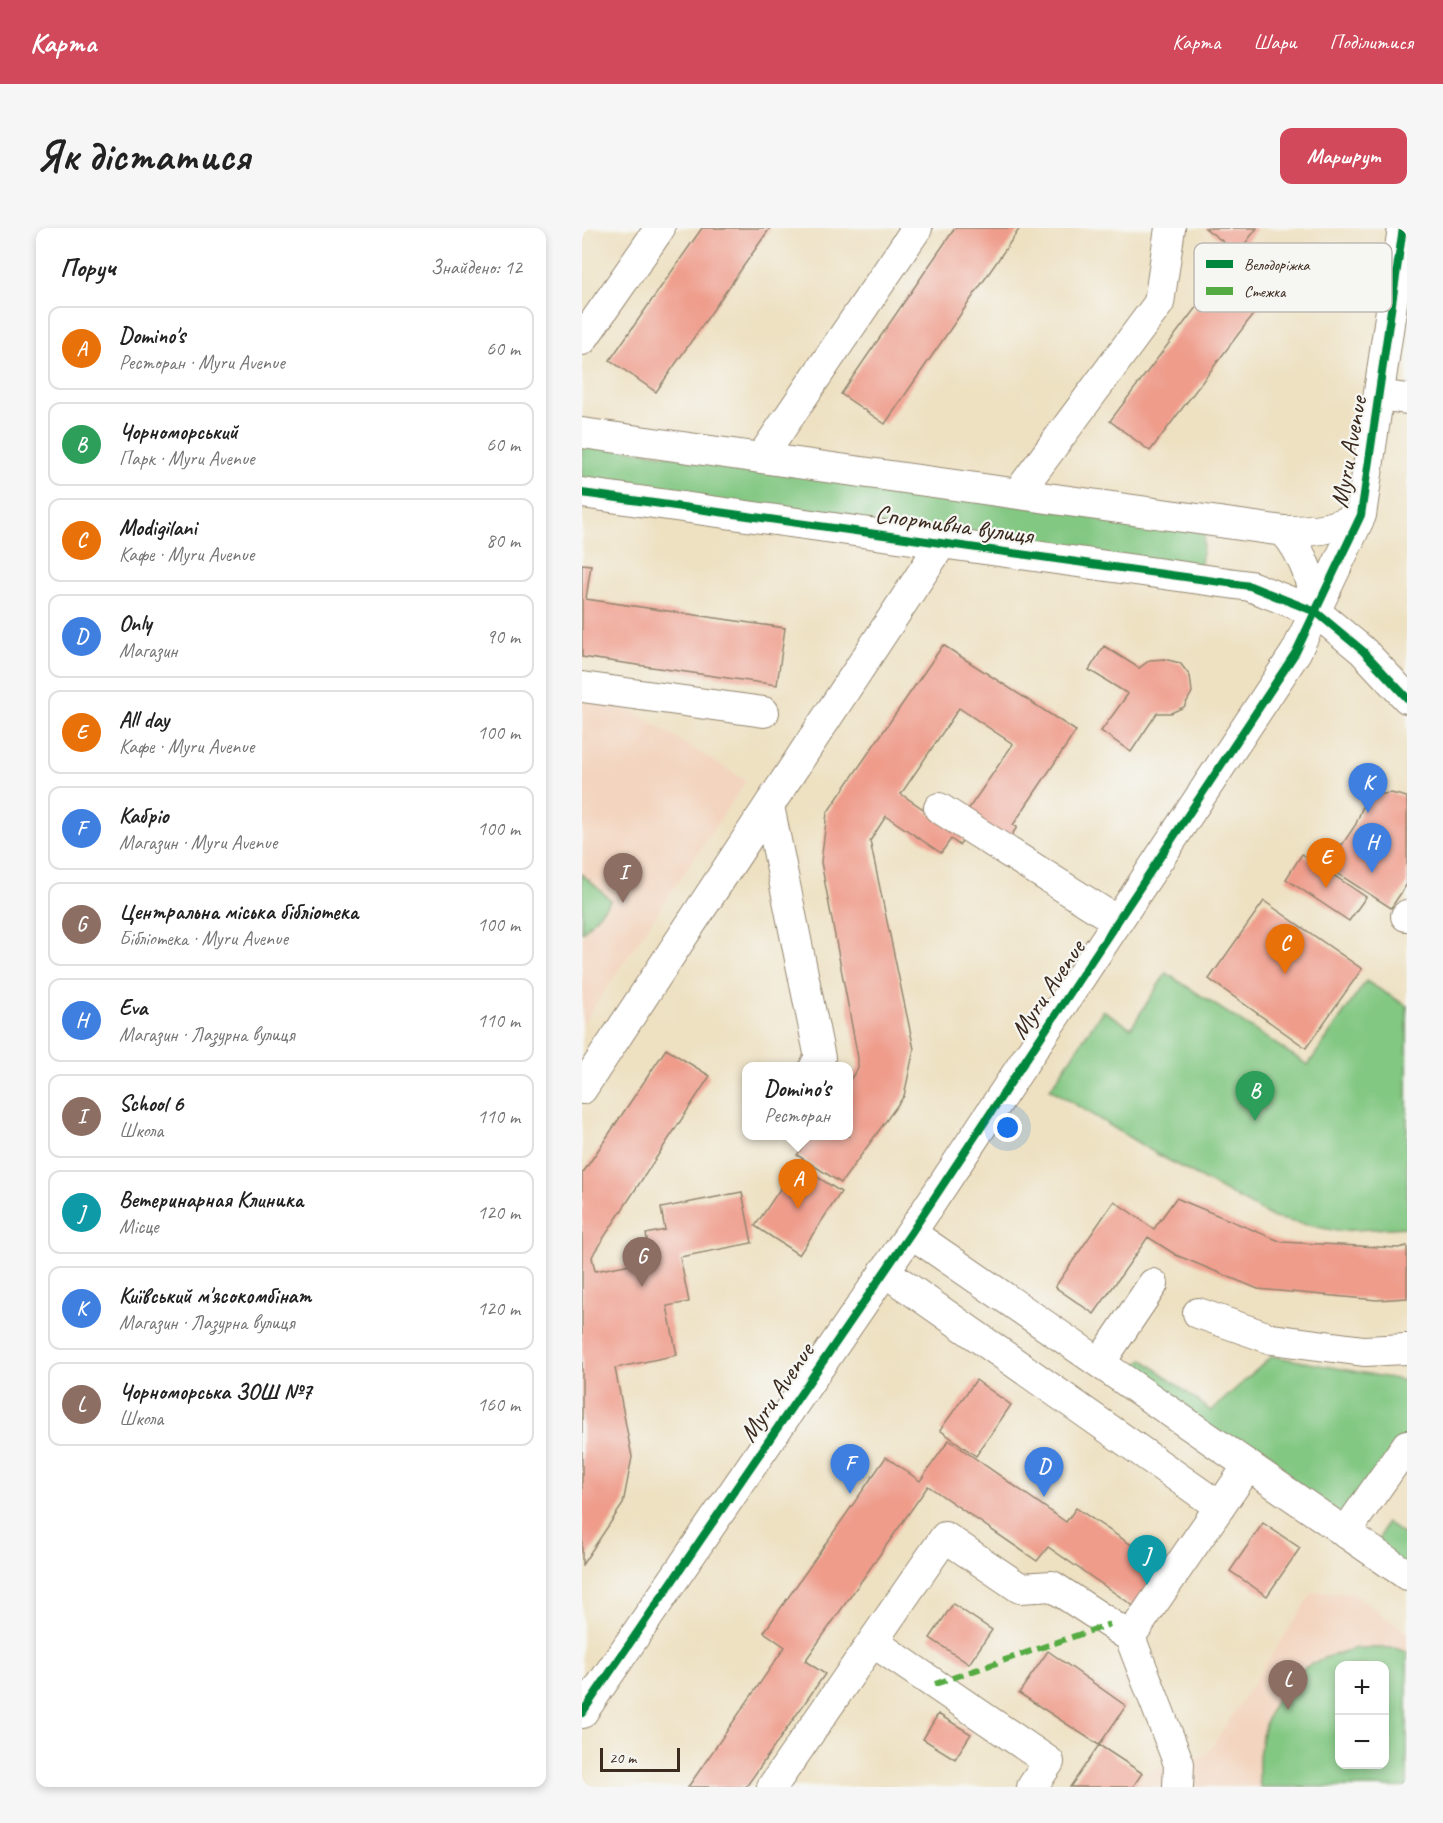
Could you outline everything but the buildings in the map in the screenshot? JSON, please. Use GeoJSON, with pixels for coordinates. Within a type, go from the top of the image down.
{"type":"FeatureCollection","features":[{"type":"Feature","properties":{"kind":"street"},"geometry":{"type":"LineString","coordinates":[[582,340],[660,228]]}},
{"type":"Feature","properties":{"kind":"street"},"geometry":{"type":"LineString","coordinates":[[761,458],[917,228]]}},
{"type":"Feature","properties":{"kind":"street"},"geometry":{"type":"LineString","coordinates":[[1018,493],[1159,303],[1170,228]]}},
{"type":"Feature","properties":{"kind":"street","name":"Myru Avenue"},"geometry":{"type":"LineString","coordinates":[[582,1713],[910,1233],[1296,652],[1361,515],[1393,397],[1403,228]]}},
{"type":"Feature","properties":{"kind":"street","name":"Спортивна вулиця"},"geometry":{"type":"LineString","coordinates":[[582,433],[1284,531],[1320,531],[1344,524],[1361,515]]}},
{"type":"Feature","properties":{"kind":"street","name":"Спортивна вулиця"},"geometry":{"type":"LineString","coordinates":[[582,494],[1250,586],[1316,612],[1363,651],[1407,698]]}},
{"type":"Feature","properties":{"kind":"street"},"geometry":{"type":"LineString","coordinates":[[1284,531],[1297,546],[1312,582],[1316,612]]}},
{"type":"Feature","properties":{"kind":"street"},"geometry":{"type":"LineString","coordinates":[[582,1089],[942,543]]}},
{"type":"Feature","properties":{"kind":"street"},"geometry":{"type":"LineString","coordinates":[[582,687],[764,712]]}},
{"type":"Feature","properties":{"kind":"street"},"geometry":{"type":"LineString","coordinates":[[769,806],[820,1058],[818,1062]]}},
{"type":"Feature","properties":{"kind":"street"},"geometry":{"type":"LineString","coordinates":[[939,808],[1117,921]]}},
{"type":"Feature","properties":{"kind":"street"},"geometry":{"type":"LineString","coordinates":[[910,1233],[1407,1575]]}},
{"type":"Feature","properties":{"kind":"street"},"geometry":{"type":"LineString","coordinates":[[884,1271],[1220,1507]]}},
{"type":"Feature","properties":{"kind":"street"},"geometry":{"type":"LineString","coordinates":[[1100,1363],[1153,1284]]}},
{"type":"Feature","properties":{"kind":"street"},"geometry":{"type":"LineString","coordinates":[[1198,1313],[1272,1339],[1364,1351],[1407,1349]]}},
{"type":"Feature","properties":{"kind":"street"},"geometry":{"type":"LineString","coordinates":[[1345,1533],[1407,1445]]}},
{"type":"Feature","properties":{"kind":"street"},"geometry":{"type":"LineString","coordinates":[[1130,1637],[1248,1466]]}},
{"type":"Feature","properties":{"kind":"street"},"geometry":{"type":"LineString","coordinates":[[772,1787],[945,1537],[1020,1588],[1052,1586],[1130,1637],[1179,1764],[1178,1787]]}},
{"type":"Feature","properties":{"kind":"street"},"geometry":{"type":"LineString","coordinates":[[873,1642],[1049,1762],[1032,1787]]}},
{"type":"Feature","properties":{"kind":"shaded area"},"geometry":{"type":"Polygon","coordinates":[[[582,699],[631,710],[746,781],[582,1025],[582,699]]]}},
{"type":"Feature","properties":{"kind":"shaded area"},"geometry":{"type":"Polygon","coordinates":[[[1313,1592],[1353,1593],[1407,1633],[1407,1787],[1133,1787],[1142,1773],[1206,1755],[1313,1592]]]}},
{"type":"Feature","properties":{"kind":"green space"},"geometry":{"type":"Polygon","coordinates":[[[582,443],[1205,530],[1200,571],[582,486],[582,443]]]}},
{"type":"Feature","properties":{"kind":"green space"},"geometry":{"type":"Polygon","coordinates":[[[582,874],[611,900],[582,933],[582,874]]]}},
{"type":"Feature","properties":{"kind":"green space"},"geometry":{"type":"Polygon","coordinates":[[[1166,973],[1308,1065],[1366,981],[1407,1006],[1407,1227],[1337,1231],[1274,1218],[1155,1153],[1050,1089],[1103,1010],[1131,1028],[1166,973]]]}},
{"type":"Feature","properties":{"kind":"green space"},"geometry":{"type":"Polygon","coordinates":[[[1272,1356],[1407,1381],[1407,1447],[1345,1533],[1123,1379],[1143,1359],[1211,1411],[1272,1356]]]}},
{"type":"Feature","properties":{"kind":"green space"},"geometry":{"type":"Polygon","coordinates":[[[1386,1522],[1407,1537],[1407,1567],[1377,1545],[1386,1522]]]}},
{"type":"Feature","properties":{"kind":"green space"},"geometry":{"type":"Polygon","coordinates":[[[1357,1648],[1394,1648],[1407,1652],[1407,1787],[1260,1787],[1261,1740],[1270,1711],[1277,1698],[1298,1673],[1326,1658],[1357,1648]]]}},
{"type":"Feature","properties":{"kind":"marked path"},"geometry":{"type":"LineString","coordinates":[[935,1684],[1110,1624]]}},
{"type":"Feature","properties":{"kind":"cycle path"},"geometry":{"type":"LineString","coordinates":[[1392,303],[1403,228]]}},
{"type":"Feature","properties":{"kind":"cycle path"},"geometry":{"type":"LineString","coordinates":[[582,1713],[911,1233],[1296,652],[1361,515],[1391,312]]}},
{"type":"Feature","properties":{"kind":"cycle path"},"geometry":{"type":"LineString","coordinates":[[582,493],[1250,586],[1316,612],[1363,651],[1407,698]]}},
{"type":"Feature","properties":{"kind":"place","name":"Київський м'ясокомбінат"},"geometry":{"type":"Point","coordinates":[1368,813]}},
{"type":"Feature","properties":{"kind":"place","name":"Eva"},"geometry":{"type":"Point","coordinates":[1372,873]}},
{"type":"Feature","properties":{"kind":"place","name":"All day"},"geometry":{"type":"Point","coordinates":[1326,888]}},
{"type":"Feature","properties":{"kind":"place","name":"School 6"},"geometry":{"type":"Point","coordinates":[623,903]}},
{"type":"Feature","properties":{"kind":"place","name":"Modigilani"},"geometry":{"type":"Point","coordinates":[1285,974]}},
{"type":"Feature","properties":{"kind":"place","name":"Чорноморський"},"geometry":{"type":"Point","coordinates":[1255,1121]}},
{"type":"Feature","properties":{"kind":"place","name":"Domino's"},"geometry":{"type":"Point","coordinates":[798,1209]}},
{"type":"Feature","properties":{"kind":"place","name":"Центральна міська бібліотека"},"geometry":{"type":"Point","coordinates":[642,1287]}},
{"type":"Feature","properties":{"kind":"place","name":"Кабріо"},"geometry":{"type":"Point","coordinates":[850,1494]}},
{"type":"Feature","properties":{"kind":"place","name":"Only"},"geometry":{"type":"Point","coordinates":[1044,1497]}},
{"type":"Feature","properties":{"kind":"place","name":"Ветеринарная Клиника"},"geometry":{"type":"Point","coordinates":[1147,1585]}},
{"type":"Feature","properties":{"kind":"place","name":"Чорноморська ЗОШ №7"},"geometry":{"type":"Point","coordinates":[1288,1710]}}]}
